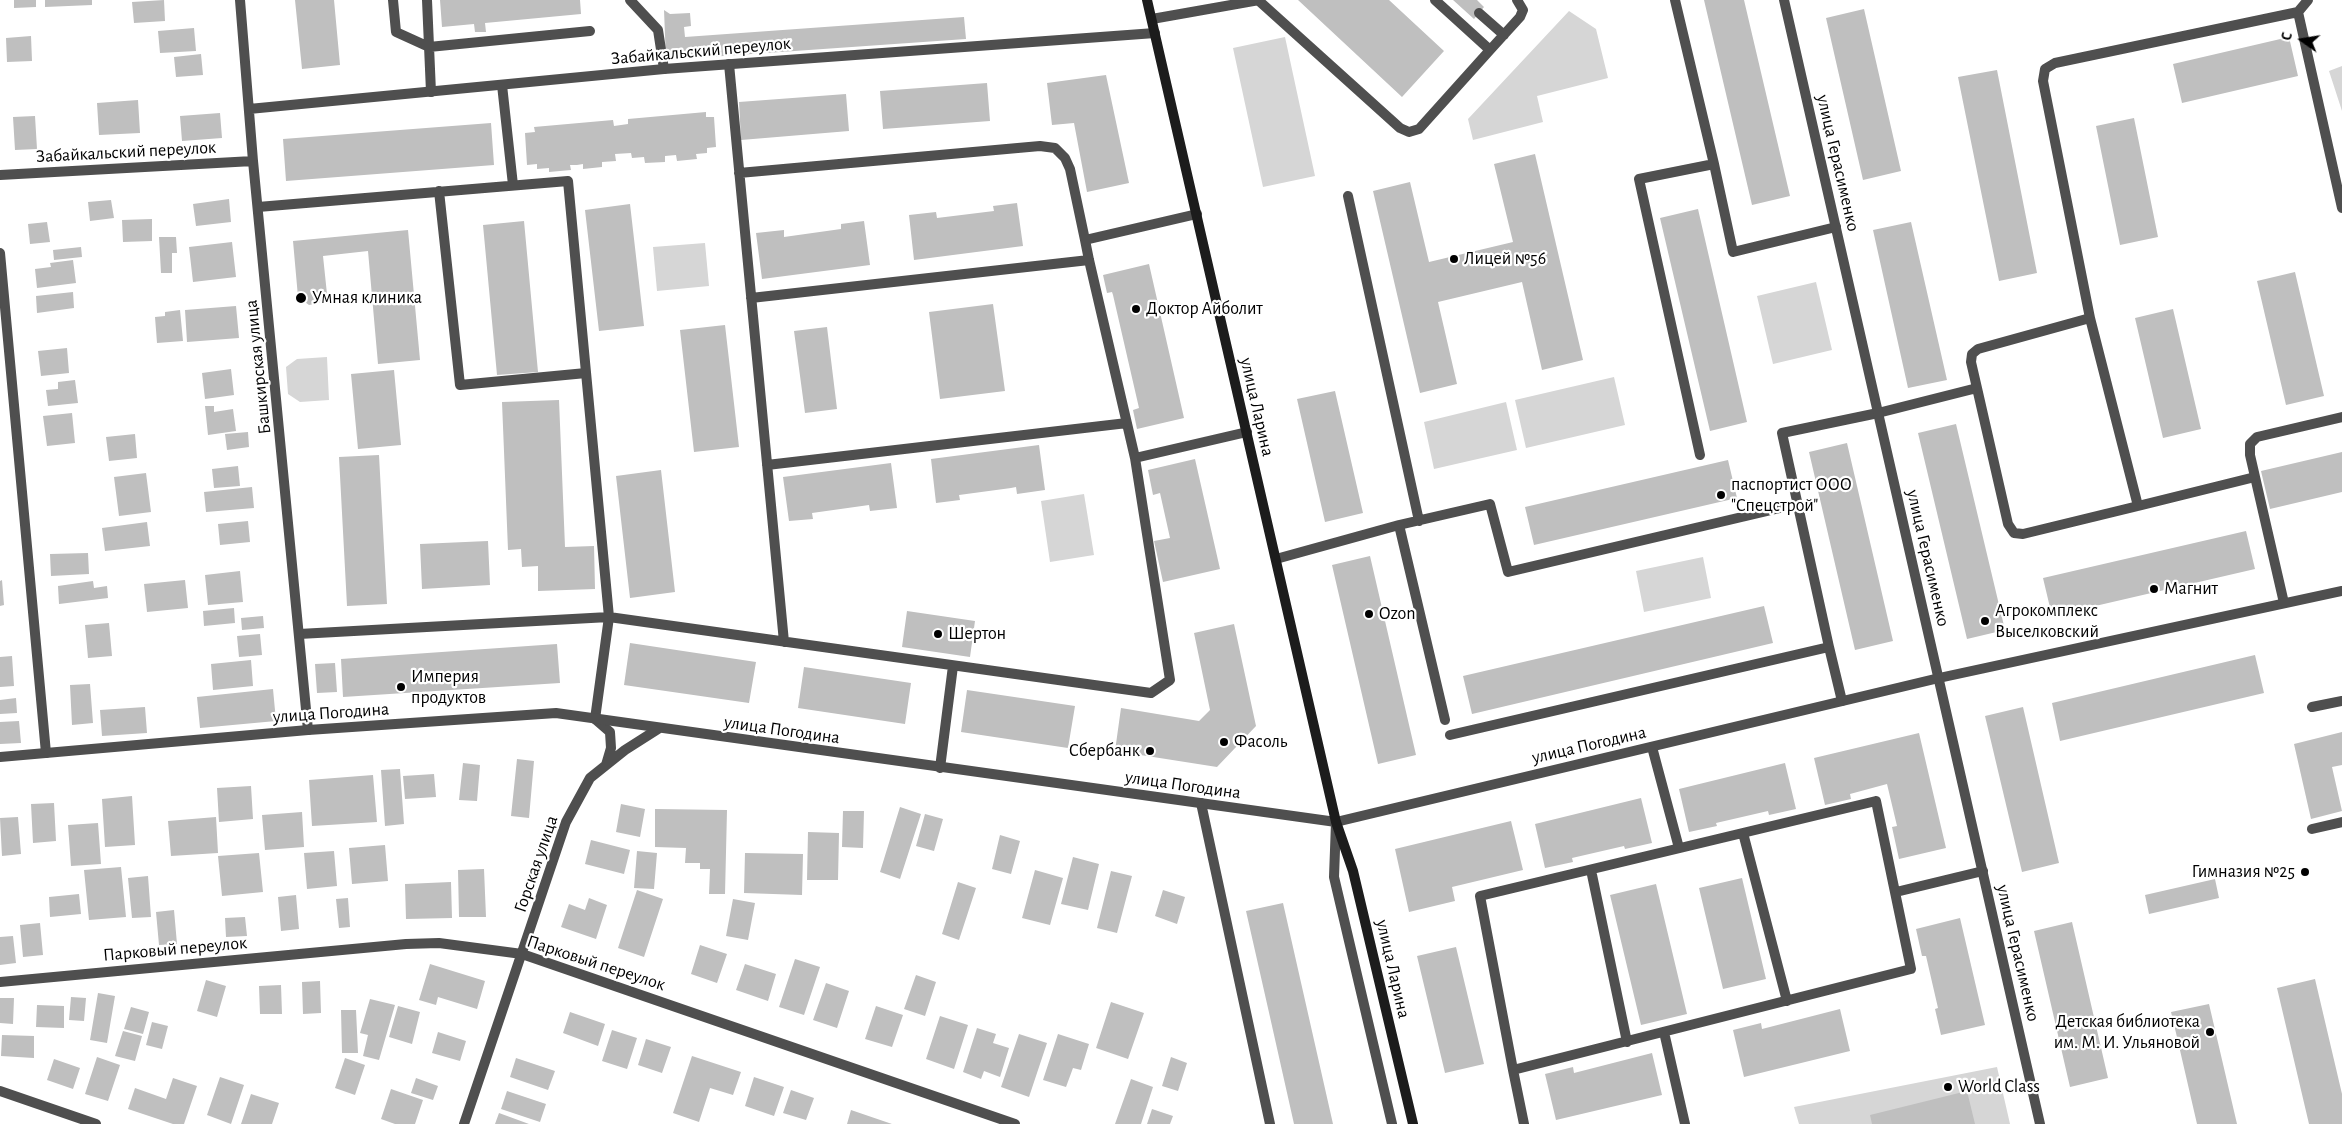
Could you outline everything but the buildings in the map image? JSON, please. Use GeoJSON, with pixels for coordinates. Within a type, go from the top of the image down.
{"type":"FeatureCollection","features":[{"type":"Feature","properties":{"kind":"main road","name":"улица Ларина"},"geometry":{"type":"LineString","coordinates":[[1148,0],[1336,822],[1353,871],[1413,1124]]}},
{"type":"Feature","properties":{"kind":"street","name":"Башкирская улица"},"geometry":{"type":"LineString","coordinates":[[240,0],[253,161],[308,730]]}},
{"type":"Feature","properties":{"kind":"street"},"geometry":{"type":"LineString","coordinates":[[393,0],[396,32],[429,47],[590,31]]}},
{"type":"Feature","properties":{"kind":"street"},"geometry":{"type":"LineString","coordinates":[[427,0],[431,92]]}},
{"type":"Feature","properties":{"kind":"street"},"geometry":{"type":"LineString","coordinates":[[630,0],[658,30],[664,69]]}},
{"type":"Feature","properties":{"kind":"street"},"geometry":{"type":"LineString","coordinates":[[1152,18],[1258,0],[1400,128],[1410,132],[1419,129],[1504,35],[1523,10],[1517,0]]}},
{"type":"Feature","properties":{"kind":"street"},"geometry":{"type":"LineString","coordinates":[[1435,0],[1490,50]]}},
{"type":"Feature","properties":{"kind":"street"},"geometry":{"type":"LineString","coordinates":[[1675,0],[1733,252],[1836,227]]}},
{"type":"Feature","properties":{"kind":"street","name":"улица Герасименко"},"geometry":{"type":"LineString","coordinates":[[1784,0],[2040,1124]]}},
{"type":"Feature","properties":{"kind":"street"},"geometry":{"type":"LineString","coordinates":[[2138,506],[2090,318],[2043,80],[2045,69],[2055,63],[2298,12],[2308,0]]}},
{"type":"Feature","properties":{"kind":"street"},"geometry":{"type":"LineString","coordinates":[[2298,12],[2342,208]]}},
{"type":"Feature","properties":{"kind":"street"},"geometry":{"type":"LineString","coordinates":[[1479,13],[1504,35]]}},
{"type":"Feature","properties":{"kind":"street","name":"Забайкальский переулок"},"geometry":{"type":"LineString","coordinates":[[250,109],[664,69],[1156,33]]}},
{"type":"Feature","properties":{"kind":"street"},"geometry":{"type":"LineString","coordinates":[[728,64],[784,642]]}},
{"type":"Feature","properties":{"kind":"street"},"geometry":{"type":"LineString","coordinates":[[502,85],[513,185]]}},
{"type":"Feature","properties":{"kind":"street"},"geometry":{"type":"LineString","coordinates":[[299,634],[609,617],[1151,693],[1170,680],[1135,458],[1070,169],[1065,158],[1055,148],[1040,146],[739,172]]}},
{"type":"Feature","properties":{"kind":"street","name":"Забайкальский переулок"},"geometry":{"type":"LineString","coordinates":[[0,175],[253,161]]}},
{"type":"Feature","properties":{"kind":"street"},"geometry":{"type":"LineString","coordinates":[[1700,455],[1639,179],[1714,164]]}},
{"type":"Feature","properties":{"kind":"street"},"geometry":{"type":"LineString","coordinates":[[258,207],[568,181],[609,617],[595,719],[610,732],[611,748],[606,765]]}},
{"type":"Feature","properties":{"kind":"street"},"geometry":{"type":"LineString","coordinates":[[439,191],[460,385],[586,373]]}},
{"type":"Feature","properties":{"kind":"street"},"geometry":{"type":"LineString","coordinates":[[1348,196],[1419,521]]}},
{"type":"Feature","properties":{"kind":"street"},"geometry":{"type":"LineString","coordinates":[[1085,240],[1197,214]]}},
{"type":"Feature","properties":{"kind":"street"},"geometry":{"type":"LineString","coordinates":[[0,253],[46,753]]}},
{"type":"Feature","properties":{"kind":"street"},"geometry":{"type":"LineString","coordinates":[[751,298],[1089,260]]}},
{"type":"Feature","properties":{"kind":"street"},"geometry":{"type":"LineString","coordinates":[[2090,318],[1978,349],[1972,354],[1971,362],[2008,524],[2014,533],[2023,534],[2255,477]]}},
{"type":"Feature","properties":{"kind":"street"},"geometry":{"type":"LineString","coordinates":[[1842,701],[1782,433],[1878,413],[1977,388]]}},
{"type":"Feature","properties":{"kind":"street"},"geometry":{"type":"LineString","coordinates":[[2284,604],[2250,455],[2250,444],[2257,437],[2342,417]]}},
{"type":"Feature","properties":{"kind":"street"},"geometry":{"type":"LineString","coordinates":[[767,465],[1127,423]]}},
{"type":"Feature","properties":{"kind":"street"},"geometry":{"type":"LineString","coordinates":[[1135,458],[1247,432]]}},
{"type":"Feature","properties":{"kind":"street"},"geometry":{"type":"LineString","coordinates":[[1276,559],[1399,525],[1490,504],[1508,572],[1797,504]]}},
{"type":"Feature","properties":{"kind":"street"},"geometry":{"type":"LineString","coordinates":[[1399,525],[1445,720]]}},
{"type":"Feature","properties":{"kind":"street","name":"улица Погодина"},"geometry":{"type":"LineString","coordinates":[[0,756],[308,730],[556,713],[658,729],[1336,822],[1939,678],[2342,591]]}},
{"type":"Feature","properties":{"kind":"street"},"geometry":{"type":"LineString","coordinates":[[1450,735],[1829,647]]}},
{"type":"Feature","properties":{"kind":"street"},"geometry":{"type":"LineString","coordinates":[[940,768],[953,666]]}},
{"type":"Feature","properties":{"kind":"street"},"geometry":{"type":"LineString","coordinates":[[2312,707],[2342,701]]}},
{"type":"Feature","properties":{"kind":"street","name":"Горская улица"},"geometry":{"type":"LineString","coordinates":[[464,1124],[566,822],[590,778],[625,750],[658,729]]}},
{"type":"Feature","properties":{"kind":"street"},"geometry":{"type":"LineString","coordinates":[[1652,747],[1679,848]]}},
{"type":"Feature","properties":{"kind":"street"},"geometry":{"type":"LineString","coordinates":[[1513,1070],[1911,969],[1876,801],[1480,896],[1513,1070],[1524,1124]]}},
{"type":"Feature","properties":{"kind":"street"},"geometry":{"type":"LineString","coordinates":[[1201,803],[1270,1124]]}},
{"type":"Feature","properties":{"kind":"street","name":"улица Ларина"},"geometry":{"type":"LineString","coordinates":[[1336,822],[1334,877],[1392,1124]]}},
{"type":"Feature","properties":{"kind":"street"},"geometry":{"type":"LineString","coordinates":[[2312,828],[2342,822]]}},
{"type":"Feature","properties":{"kind":"street"},"geometry":{"type":"LineString","coordinates":[[1743,833],[1786,1001]]}},
{"type":"Feature","properties":{"kind":"street"},"geometry":{"type":"LineString","coordinates":[[1591,870],[1627,1042]]}},
{"type":"Feature","properties":{"kind":"street"},"geometry":{"type":"LineString","coordinates":[[1896,892],[1983,871]]}},
{"type":"Feature","properties":{"kind":"street","name":"Парковый переулок"},"geometry":{"type":"LineString","coordinates":[[0,982],[406,944],[438,943],[522,954],[1014,1124]]}},
{"type":"Feature","properties":{"kind":"street"},"geometry":{"type":"LineString","coordinates":[[1664,1032],[1685,1124]]}},
{"type":"Feature","properties":{"kind":"street"},"geometry":{"type":"LineString","coordinates":[[0,1090],[96,1124]]}},
{"type":"Feature","properties":{"kind":"shaded area"},"geometry":{"type":"Polygon","coordinates":[[[1569,11],[1596,29],[1608,78],[1537,96],[1543,122],[1473,140],[1468,119],[1569,11]]]}},
{"type":"Feature","properties":{"kind":"shaded area"},"geometry":{"type":"Polygon","coordinates":[[[1285,37],[1315,176],[1263,187],[1233,48],[1285,37]]]}},
{"type":"Feature","properties":{"kind":"shaded area"},"geometry":{"type":"Polygon","coordinates":[[[2342,66],[2342,111],[2329,71],[2342,66]]]}},
{"type":"Feature","properties":{"kind":"shaded area"},"geometry":{"type":"Polygon","coordinates":[[[705,243],[709,286],[657,291],[653,247],[705,243]]]}},
{"type":"Feature","properties":{"kind":"shaded area"},"geometry":{"type":"Polygon","coordinates":[[[1816,282],[1832,350],[1773,364],[1757,296],[1816,282]]]}},
{"type":"Feature","properties":{"kind":"shaded area"},"geometry":{"type":"Polygon","coordinates":[[[327,357],[329,400],[300,402],[288,394],[286,367],[297,359],[327,357]]]}},
{"type":"Feature","properties":{"kind":"shaded area"},"geometry":{"type":"Polygon","coordinates":[[[1614,377],[1625,425],[1526,448],[1515,400],[1614,377]]]}},
{"type":"Feature","properties":{"kind":"shaded area"},"geometry":{"type":"Polygon","coordinates":[[[1506,402],[1517,450],[1434,469],[1424,422],[1506,402]]]}},
{"type":"Feature","properties":{"kind":"shaded area"},"geometry":{"type":"Polygon","coordinates":[[[1084,494],[1094,555],[1050,562],[1041,501],[1084,494]]]}},
{"type":"Feature","properties":{"kind":"shaded area"},"geometry":{"type":"Polygon","coordinates":[[[1703,557],[1711,598],[1644,612],[1636,571],[1703,557]]]}},
{"type":"Feature","properties":{"kind":"shaded area","name":"World Class"},"geometry":{"type":"Polygon","coordinates":[[[1997,1067],[2010,1124],[1799,1124],[1794,1107],[1997,1067]]]}},
{"type":"Feature","properties":{"kind":"place","name":"Лицей №56"},"geometry":{"type":"Point","coordinates":[1454,259]}},
{"type":"Feature","properties":{"kind":"place","name":"Умная клиника"},"geometry":{"type":"Point","coordinates":[301,298]}},
{"type":"Feature","properties":{"kind":"place","name":"Доктор Айболит"},"geometry":{"type":"Point","coordinates":[1136,309]}},
{"type":"Feature","properties":{"kind":"place","name":"паспортист ООО \"Спецстрой\""},"geometry":{"type":"Point","coordinates":[1721,495]}},
{"type":"Feature","properties":{"kind":"place","name":"Магнит"},"geometry":{"type":"Point","coordinates":[2154,589]}},
{"type":"Feature","properties":{"kind":"place","name":"Ozon"},"geometry":{"type":"Point","coordinates":[1369,614]}},
{"type":"Feature","properties":{"kind":"place","name":"Агрокомплекс Выселковский"},"geometry":{"type":"Point","coordinates":[1985,621]}},
{"type":"Feature","properties":{"kind":"place","name":"Шертон"},"geometry":{"type":"Point","coordinates":[938,634]}},
{"type":"Feature","properties":{"kind":"place","name":"Империя продуктов"},"geometry":{"type":"Point","coordinates":[401,687]}},
{"type":"Feature","properties":{"kind":"place","name":"Фасоль"},"geometry":{"type":"Point","coordinates":[1224,742]}},
{"type":"Feature","properties":{"kind":"place","name":"Сбербанк"},"geometry":{"type":"Point","coordinates":[1150,751]}},
{"type":"Feature","properties":{"kind":"place","name":"Гимназия №25"},"geometry":{"type":"Point","coordinates":[2305,872]}},
{"type":"Feature","properties":{"kind":"place","name":"Детская библиотека им. М. И. Ульяновой"},"geometry":{"type":"Point","coordinates":[2210,1032]}},
{"type":"Feature","properties":{"kind":"place","name":"World Class"},"geometry":{"type":"Point","coordinates":[1948,1087]}}]}
